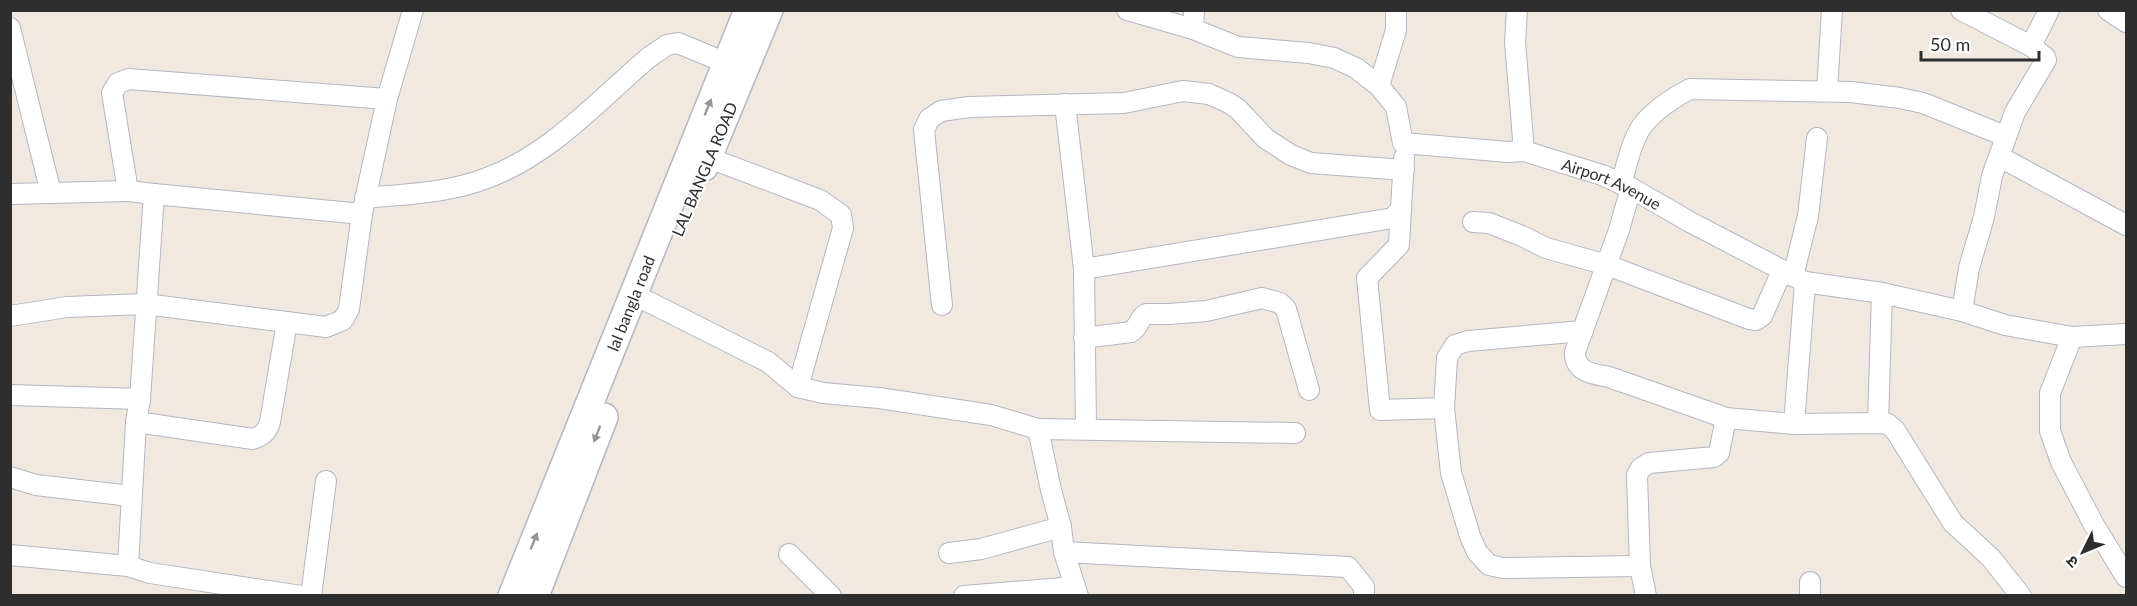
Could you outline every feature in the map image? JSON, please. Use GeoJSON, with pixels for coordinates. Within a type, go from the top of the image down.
{"type":"FeatureCollection","features":[{"type":"Feature","properties":{"kind":"street"},"geometry":{"type":"LineString","coordinates":[[10,316],[67,307],[145,304],[326,327],[343,320],[349,309],[364,206],[387,99],[412,10]]}},
{"type":"Feature","properties":{"kind":"street","name":"lal bangla road"},"geometry":{"type":"LineString","coordinates":[[512,596],[602,396],[736,66],[748,10]]}},
{"type":"Feature","properties":{"kind":"street"},"geometry":{"type":"LineString","coordinates":[[10,194],[128,191],[364,206],[434,192],[487,178],[536,154],[648,58],[667,45],[678,43],[736,66],[769,10]]}},
{"type":"Feature","properties":{"kind":"street"},"geometry":{"type":"LineString","coordinates":[[1127,10],[1193,20],[1238,47],[1309,53],[1334,58],[1356,68],[1379,86],[1396,107],[1403,143],[1404,170],[1400,245],[1367,278],[1380,410],[1444,408]]}},
{"type":"Feature","properties":{"kind":"street"},"geometry":{"type":"LineString","coordinates":[[1379,86],[1396,30],[1396,10]]}},
{"type":"Feature","properties":{"kind":"street"},"geometry":{"type":"LineString","coordinates":[[1517,10],[1515,42],[1524,151]]}},
{"type":"Feature","properties":{"kind":"street"},"geometry":{"type":"LineString","coordinates":[[1827,91],[1832,10]]}},
{"type":"Feature","properties":{"kind":"street"},"geometry":{"type":"LineString","coordinates":[[1961,10],[2031,46],[2046,60],[2015,112],[2005,135],[2000,157],[1992,176],[1984,217],[1969,268],[1962,311]]}},
{"type":"Feature","properties":{"kind":"street"},"geometry":{"type":"LineString","coordinates":[[2031,46],[2049,10]]}},
{"type":"Feature","properties":{"kind":"street"},"geometry":{"type":"LineString","coordinates":[[2108,10],[2127,22]]}},
{"type":"Feature","properties":{"kind":"street"},"geometry":{"type":"LineString","coordinates":[[10,28],[51,193]]}},
{"type":"Feature","properties":{"kind":"street"},"geometry":{"type":"LineString","coordinates":[[128,191],[112,93],[118,84],[129,79],[387,99]]}},
{"type":"Feature","properties":{"kind":"street"},"geometry":{"type":"LineString","coordinates":[[2005,135],[1923,103],[1883,95],[1827,91],[1690,89],[1677,96],[1642,126],[1636,139],[1606,265],[1582,331],[1574,361],[1580,368],[1591,374],[1609,377],[1726,418],[1794,424],[1888,424],[1895,430],[1953,523],[1991,558],[2021,596]]}},
{"type":"Feature","properties":{"kind":"street"},"geometry":{"type":"LineString","coordinates":[[942,305],[924,130],[929,119],[941,111],[969,107],[1124,103],[1184,91],[1209,94],[1238,109],[1265,138],[1291,155],[1311,163],[1404,170]]}},
{"type":"Feature","properties":{"kind":"street"},"geometry":{"type":"LineString","coordinates":[[1065,104],[1083,269],[1086,429]]}},
{"type":"Feature","properties":{"kind":"street"},"geometry":{"type":"LineString","coordinates":[[1794,424],[1794,276],[1808,216],[1817,138]]}},
{"type":"Feature","properties":{"kind":"street","name":"Airport Avenue"},"geometry":{"type":"LineString","coordinates":[[1403,143],[1508,152],[1524,151],[1602,175],[1794,276],[1882,293],[1962,311],[2005,325],[2072,338],[2127,334]]}},
{"type":"Feature","properties":{"kind":"street"},"geometry":{"type":"LineString","coordinates":[[700,154],[820,200],[841,215],[843,228],[798,387]]}},
{"type":"Feature","properties":{"kind":"street"},"geometry":{"type":"LineString","coordinates":[[2000,157],[2127,225]]}},
{"type":"Feature","properties":{"kind":"street"},"geometry":{"type":"LineString","coordinates":[[128,566],[136,422],[140,399],[154,194]]}},
{"type":"Feature","properties":{"kind":"street"},"geometry":{"type":"LineString","coordinates":[[1083,269],[1393,218],[1401,210]]}},
{"type":"Feature","properties":{"kind":"street"},"geometry":{"type":"LineString","coordinates":[[1473,222],[1489,223],[1546,248],[1606,265],[1749,319],[1756,320],[1762,316],[1794,276]]}},
{"type":"Feature","properties":{"kind":"street"},"geometry":{"type":"LineString","coordinates":[[1878,423],[1882,293]]}},
{"type":"Feature","properties":{"kind":"street"},"geometry":{"type":"LineString","coordinates":[[1084,338],[1131,332],[1137,328],[1140,320],[1146,314],[1206,311],[1262,298],[1280,303],[1286,309],[1309,390]]}},
{"type":"Feature","properties":{"kind":"street"},"geometry":{"type":"LineString","coordinates":[[641,299],[768,362],[798,387],[823,393],[879,398],[991,415],[1038,429],[1295,433]]}},
{"type":"Feature","properties":{"kind":"street"},"geometry":{"type":"LineString","coordinates":[[136,422],[253,439],[261,436],[267,431],[270,422],[287,322]]}},
{"type":"Feature","properties":{"kind":"street"},"geometry":{"type":"LineString","coordinates":[[1582,331],[1468,341],[1455,345],[1447,358],[1444,408],[1451,473],[1470,536],[1477,552],[1489,565],[1503,568],[1640,566]]}},
{"type":"Feature","properties":{"kind":"street"},"geometry":{"type":"LineString","coordinates":[[2072,338],[2050,393],[2050,431],[2061,462],[2094,525],[2127,577]]}},
{"type":"Feature","properties":{"kind":"street"},"geometry":{"type":"LineString","coordinates":[[10,395],[140,399]]}},
{"type":"Feature","properties":{"kind":"street"},"geometry":{"type":"LineString","coordinates":[[535,596],[602,396]]}},
{"type":"Feature","properties":{"kind":"street"},"geometry":{"type":"LineString","coordinates":[[1646,596],[1640,566],[1637,475],[1641,468],[1649,463],[1714,457],[1719,453],[1726,418]]}},
{"type":"Feature","properties":{"kind":"street"},"geometry":{"type":"LineString","coordinates":[[964,596],[1077,591],[1064,552],[1061,527],[1038,429]]}},
{"type":"Feature","properties":{"kind":"street"},"geometry":{"type":"LineString","coordinates":[[10,477],[36,485],[131,496]]}},
{"type":"Feature","properties":{"kind":"street"},"geometry":{"type":"LineString","coordinates":[[310,596],[326,481]]}},
{"type":"Feature","properties":{"kind":"street"},"geometry":{"type":"LineString","coordinates":[[949,553],[981,549],[1061,527]]}},
{"type":"Feature","properties":{"kind":"street"},"geometry":{"type":"LineString","coordinates":[[1064,552],[1348,567],[1364,587],[1364,596]]}},
{"type":"Feature","properties":{"kind":"street"},"geometry":{"type":"LineString","coordinates":[[789,554],[831,596]]}},
{"type":"Feature","properties":{"kind":"street"},"geometry":{"type":"LineString","coordinates":[[10,555],[128,566],[209,589],[301,596]]}}]}
